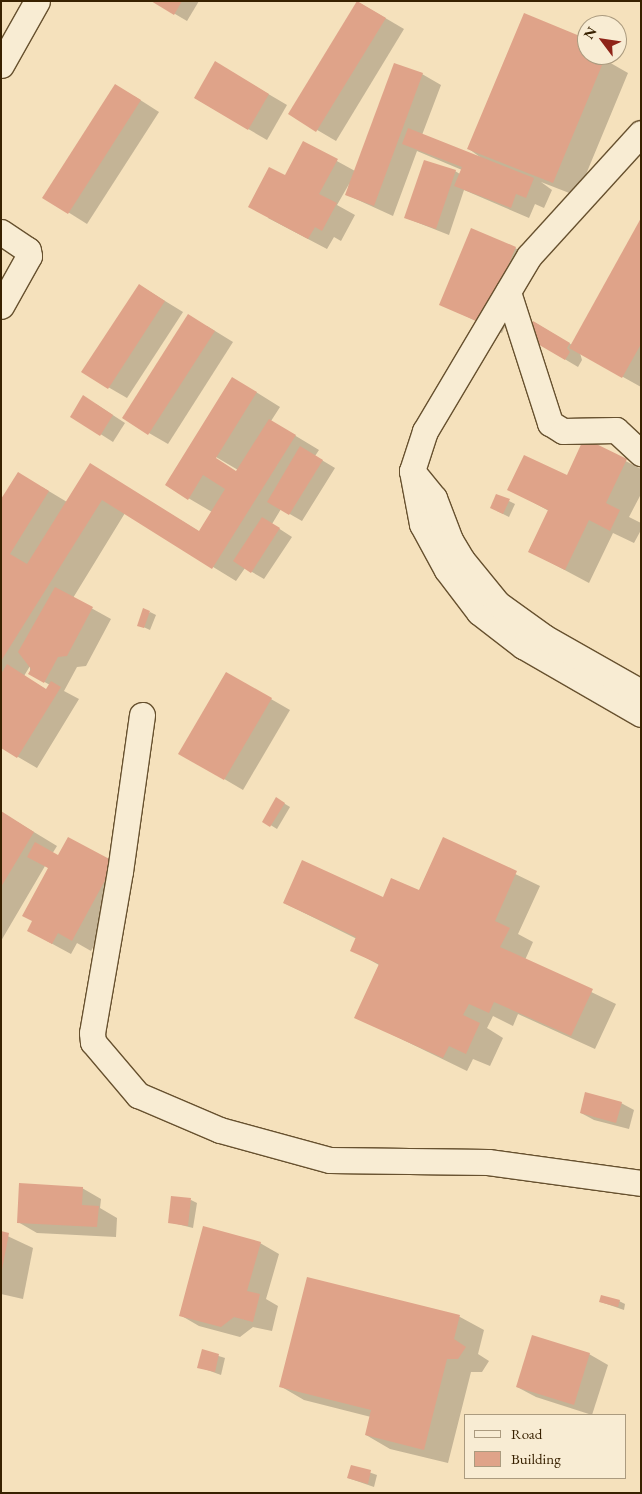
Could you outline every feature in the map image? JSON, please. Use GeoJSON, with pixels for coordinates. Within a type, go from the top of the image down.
{"type":"FeatureCollection","features":[{"type":"Feature","properties":{"kind":"street"},"geometry":{"type":"LineString","coordinates":[[1,65],[37,1]]}},
{"type":"Feature","properties":{"kind":"street"},"geometry":{"type":"LineString","coordinates":[[641,133],[529,256],[425,431],[412,471],[422,524],[447,570],[479,612],[523,646],[641,714]]}},
{"type":"Feature","properties":{"kind":"street"},"geometry":{"type":"LineString","coordinates":[[1,232],[28,250],[29,256],[1,306]]}},
{"type":"Feature","properties":{"kind":"street"},"geometry":{"type":"LineString","coordinates":[[508,292],[550,423],[563,431],[616,430],[641,453]]}},
{"type":"Feature","properties":{"kind":"street"},"geometry":{"type":"LineString","coordinates":[[412,471],[434,498],[450,540],[462,560],[498,604],[544,637],[641,692]]}},
{"type":"Feature","properties":{"kind":"street"},"geometry":{"type":"LineString","coordinates":[[142,715],[120,871],[92,1033],[94,1042],[138,1095],[220,1130],[330,1160],[488,1162],[641,1183]]}},
{"type":"Feature","properties":{"kind":"building"},"geometry":{"type":"Polygon","coordinates":[[[151,1],[182,1],[174,15],[151,1]]]}},
{"type":"Feature","properties":{"kind":"building"},"geometry":{"type":"Polygon","coordinates":[[[357,1],[386,18],[316,132],[288,114],[357,1]]]}},
{"type":"Feature","properties":{"kind":"building"},"geometry":{"type":"Polygon","coordinates":[[[524,13],[577,35],[577,65],[602,65],[553,183],[467,149],[524,13]]]}},
{"type":"Feature","properties":{"kind":"building"},"geometry":{"type":"Polygon","coordinates":[[[215,61],[269,94],[248,130],[194,98],[215,61]]]}},
{"type":"Feature","properties":{"kind":"building"},"geometry":{"type":"Polygon","coordinates":[[[394,63],[423,73],[374,206],[345,195],[394,63]]]}},
{"type":"Feature","properties":{"kind":"building"},"geometry":{"type":"Polygon","coordinates":[[[115,84],[141,100],[68,214],[42,198],[115,84]]]}},
{"type":"Feature","properties":{"kind":"building"},"geometry":{"type":"Polygon","coordinates":[[[408,128],[534,178],[526,198],[516,194],[511,208],[454,186],[462,167],[402,144],[408,128]]]}},
{"type":"Feature","properties":{"kind":"building"},"geometry":{"type":"Polygon","coordinates":[[[303,141],[338,159],[319,194],[337,203],[322,231],[315,227],[308,239],[248,207],[269,167],[285,175],[303,141]]]}},
{"type":"Feature","properties":{"kind":"building"},"geometry":{"type":"Polygon","coordinates":[[[424,160],[456,170],[436,229],[404,218],[424,160]]]}},
{"type":"Feature","properties":{"kind":"building"},"geometry":{"type":"Polygon","coordinates":[[[641,218],[641,344],[622,378],[569,348],[641,218]]]}},
{"type":"Feature","properties":{"kind":"building"},"geometry":{"type":"Polygon","coordinates":[[[471,228],[516,247],[483,324],[439,305],[471,228]]]}},
{"type":"Feature","properties":{"kind":"building"},"geometry":{"type":"Polygon","coordinates":[[[139,284],[165,301],[108,389],[81,372],[139,284]]]}},
{"type":"Feature","properties":{"kind":"building"},"geometry":{"type":"Polygon","coordinates":[[[188,314],[215,331],[148,435],[122,418],[188,314]]]}},
{"type":"Feature","properties":{"kind":"building"},"geometry":{"type":"Polygon","coordinates":[[[533,321],[570,343],[567,348],[570,352],[565,360],[524,336],[533,321]]]}},
{"type":"Feature","properties":{"kind":"building"},"geometry":{"type":"Polygon","coordinates":[[[232,377],[257,392],[216,458],[236,471],[269,419],[296,435],[212,569],[102,500],[1,661],[1,499],[18,472],[49,491],[10,554],[27,564],[90,463],[199,531],[225,489],[203,475],[188,500],[165,485],[232,377]]]}},
{"type":"Feature","properties":{"kind":"building"},"geometry":{"type":"Polygon","coordinates":[[[83,395],[113,415],[100,436],[70,417],[83,395]]]}},
{"type":"Feature","properties":{"kind":"building"},"geometry":{"type":"Polygon","coordinates":[[[584,438],[627,459],[606,503],[620,510],[610,531],[589,520],[565,570],[528,552],[548,510],[507,490],[524,455],[567,475],[584,438]]]}},
{"type":"Feature","properties":{"kind":"building"},"geometry":{"type":"Polygon","coordinates":[[[300,446],[323,460],[289,515],[267,502],[300,446]]]}},
{"type":"Feature","properties":{"kind":"building"},"geometry":{"type":"Polygon","coordinates":[[[496,494],[510,499],[503,514],[490,508],[496,494]]]}},
{"type":"Feature","properties":{"kind":"building"},"geometry":{"type":"Polygon","coordinates":[[[262,517],[280,528],[251,573],[233,561],[262,517]]]}},
{"type":"Feature","properties":{"kind":"building"},"geometry":{"type":"Polygon","coordinates":[[[55,587],[93,607],[67,656],[58,657],[44,683],[28,674],[31,669],[18,652],[55,587]]]}},
{"type":"Feature","properties":{"kind":"building"},"geometry":{"type":"Polygon","coordinates":[[[143,608],[150,611],[144,628],[137,626],[143,608]]]}},
{"type":"Feature","properties":{"kind":"building"},"geometry":{"type":"Polygon","coordinates":[[[7,664],[46,689],[51,681],[61,687],[17,758],[1,748],[1,674],[7,664]]]}},
{"type":"Feature","properties":{"kind":"building"},"geometry":{"type":"Polygon","coordinates":[[[226,672],[272,698],[224,780],[178,754],[226,672]]]}},
{"type":"Feature","properties":{"kind":"building"},"geometry":{"type":"Polygon","coordinates":[[[276,797],[285,803],[270,827],[262,822],[276,797]]]}},
{"type":"Feature","properties":{"kind":"building"},"geometry":{"type":"Polygon","coordinates":[[[1,811],[34,832],[1,887],[1,811]]]}},
{"type":"Feature","properties":{"kind":"building"},"geometry":{"type":"Polygon","coordinates":[[[68,837],[115,862],[72,941],[58,933],[52,944],[27,931],[32,921],[22,916],[48,868],[27,857],[35,842],[58,855],[68,837]]]}},
{"type":"Feature","properties":{"kind":"building"},"geometry":{"type":"Polygon","coordinates":[[[443,837],[517,871],[495,921],[510,928],[500,947],[593,989],[571,1036],[494,1002],[489,1013],[469,1004],[463,1015],[480,1023],[466,1054],[449,1046],[443,1058],[354,1018],[379,964],[350,951],[356,937],[283,903],[302,860],[383,897],[391,878],[419,890],[443,837]]]}},
{"type":"Feature","properties":{"kind":"building"},"geometry":{"type":"Polygon","coordinates":[[[585,1092],[622,1102],[616,1123],[580,1113],[585,1092]]]}},
{"type":"Feature","properties":{"kind":"building"},"geometry":{"type":"Polygon","coordinates":[[[19,1183],[83,1187],[82,1205],[99,1206],[97,1227],[17,1223],[19,1183]]]}},
{"type":"Feature","properties":{"kind":"building"},"geometry":{"type":"Polygon","coordinates":[[[171,1196],[191,1198],[188,1226],[168,1223],[171,1196]]]}},
{"type":"Feature","properties":{"kind":"building"},"geometry":{"type":"Polygon","coordinates":[[[203,1226],[261,1242],[247,1291],[260,1294],[253,1322],[234,1317],[221,1327],[179,1316],[203,1226]]]}},
{"type":"Feature","properties":{"kind":"building"},"geometry":{"type":"Polygon","coordinates":[[[1,1231],[9,1233],[2,1270],[1,1270],[1,1231]]]}},
{"type":"Feature","properties":{"kind":"building"},"geometry":{"type":"Polygon","coordinates":[[[307,1277],[460,1315],[454,1339],[466,1347],[458,1359],[447,1359],[424,1450],[365,1435],[371,1410],[279,1387],[307,1277]]]}},
{"type":"Feature","properties":{"kind":"building"},"geometry":{"type":"Polygon","coordinates":[[[601,1295],[620,1300],[618,1307],[599,1302],[601,1295]]]}},
{"type":"Feature","properties":{"kind":"building"},"geometry":{"type":"Polygon","coordinates":[[[532,1335],[590,1353],[574,1405],[516,1387],[532,1335]]]}},
{"type":"Feature","properties":{"kind":"building"},"geometry":{"type":"Polygon","coordinates":[[[202,1349],[219,1354],[215,1372],[197,1368],[202,1349]]]}},
{"type":"Feature","properties":{"kind":"building"},"geometry":{"type":"Polygon","coordinates":[[[351,1465],[371,1470],[368,1484],[347,1478],[351,1465]]]}}]}
